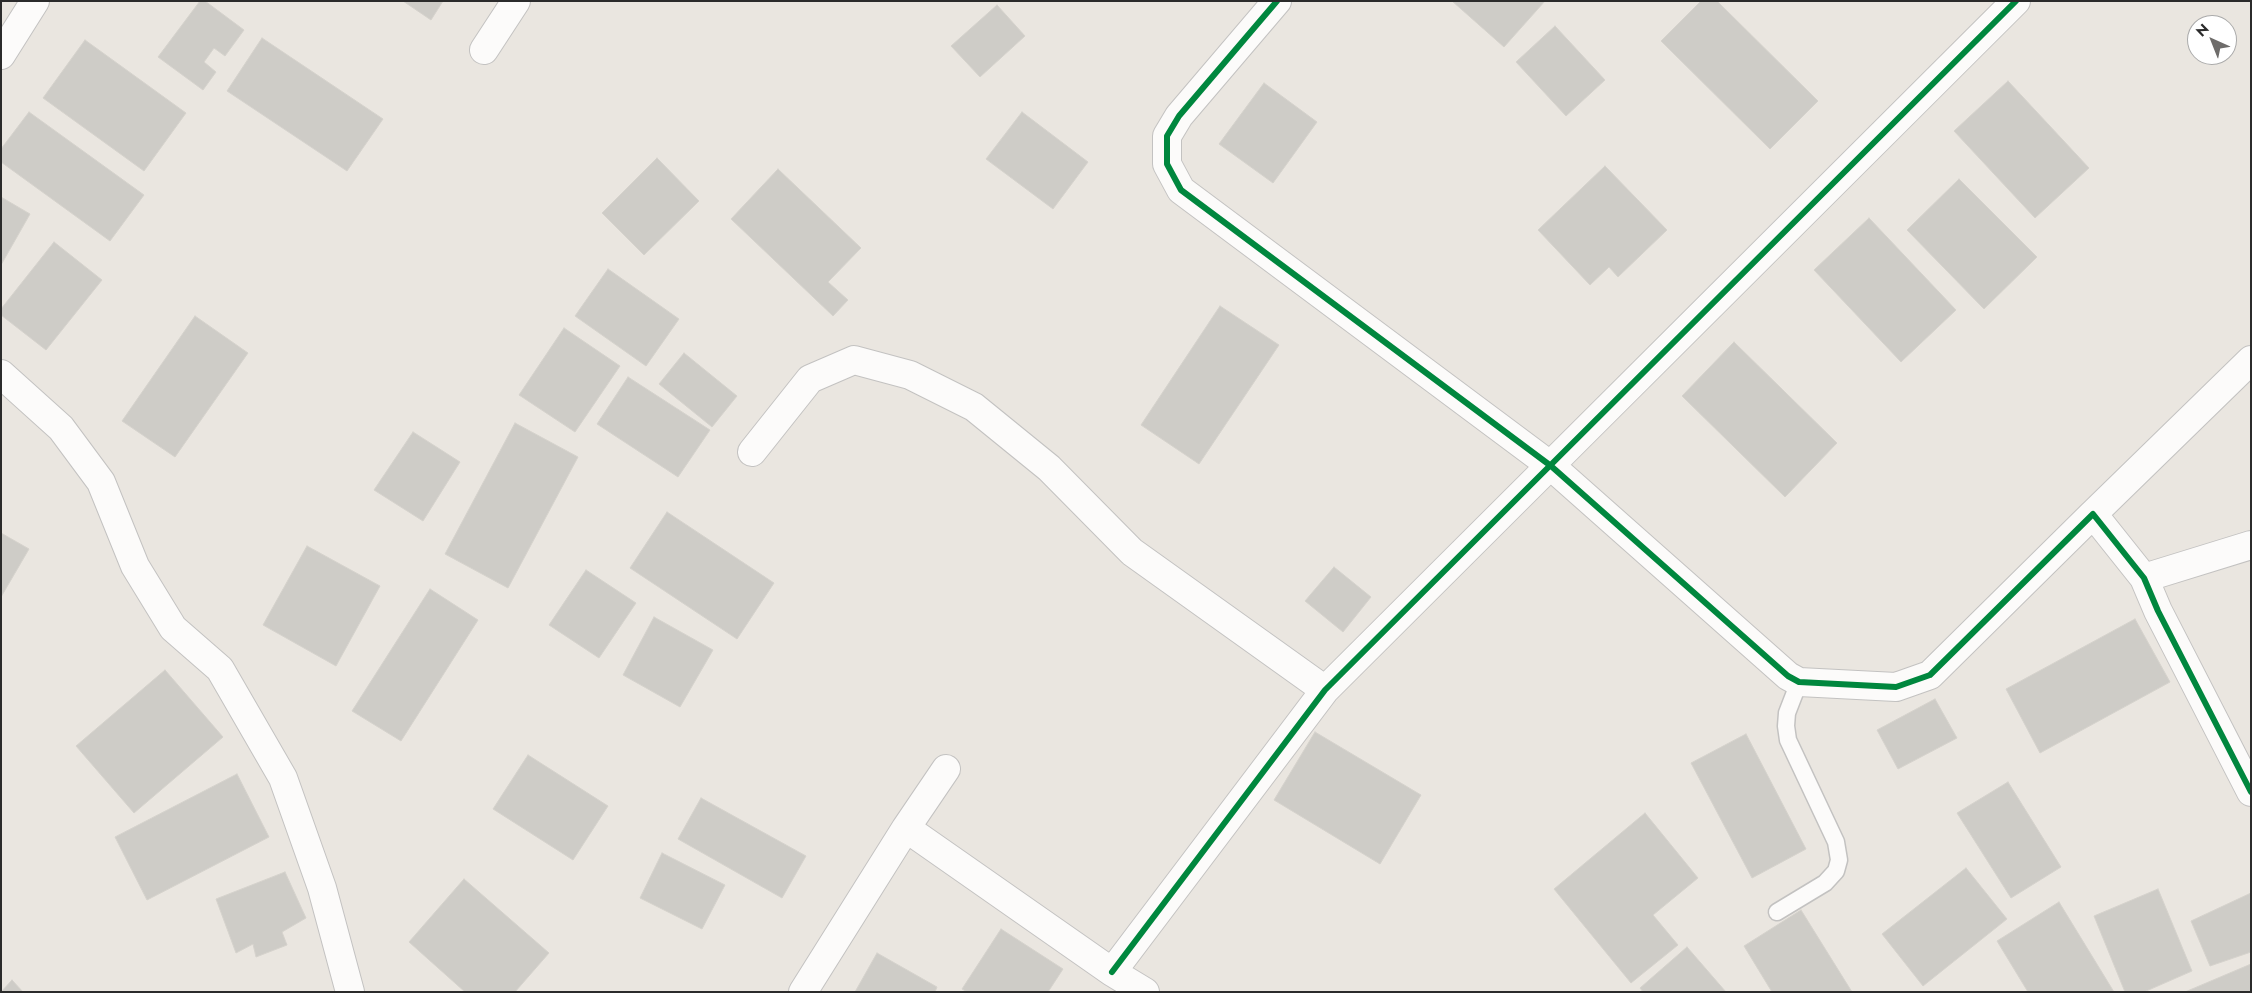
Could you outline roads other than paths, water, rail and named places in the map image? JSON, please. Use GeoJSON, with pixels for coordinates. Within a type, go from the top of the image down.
{"type":"FeatureCollection","features":[{"type":"Feature","properties":{"kind":"street"},"geometry":{"type":"LineString","coordinates":[[1,55],[35,1]]}},
{"type":"Feature","properties":{"kind":"street"},"geometry":{"type":"LineString","coordinates":[[484,50],[516,1]]}},
{"type":"Feature","properties":{"kind":"street"},"geometry":{"type":"LineString","coordinates":[[1277,1],[1179,116],[1167,136],[1167,164],[1180,190],[1551,466],[1788,676],[1799,682],[1896,687],[1930,675],[2251,360]]}},
{"type":"Feature","properties":{"kind":"street"},"geometry":{"type":"LineString","coordinates":[[1112,972],[1325,690],[2016,1]]}},
{"type":"Feature","properties":{"kind":"street"},"geometry":{"type":"LineString","coordinates":[[752,452],[810,379],[854,360],[910,375],[974,407],[1049,468],[1132,552],[1325,690]]}},
{"type":"Feature","properties":{"kind":"street"},"geometry":{"type":"LineString","coordinates":[[1,374],[61,428],[101,482],[139,574],[173,628],[220,669],[283,778],[322,888],[346,990]]}},
{"type":"Feature","properties":{"kind":"street"},"geometry":{"type":"LineString","coordinates":[[2093,514],[2144,578],[2158,611],[2251,792]]}},
{"type":"Feature","properties":{"kind":"street"},"geometry":{"type":"LineString","coordinates":[[2144,578],[2251,546]]}},
{"type":"Feature","properties":{"kind":"street"},"geometry":{"type":"LineString","coordinates":[[803,992],[906,828],[946,769]]}},
{"type":"Feature","properties":{"kind":"street"},"geometry":{"type":"LineString","coordinates":[[906,828],[1112,972],[1145,992]]}},
{"type":"Feature","properties":{"kind":"lane"},"geometry":{"type":"LineString","coordinates":[[1777,912],[1825,883],[1836,871],[1838,860],[1836,842],[1788,740],[1787,712],[1799,682]]}}]}
